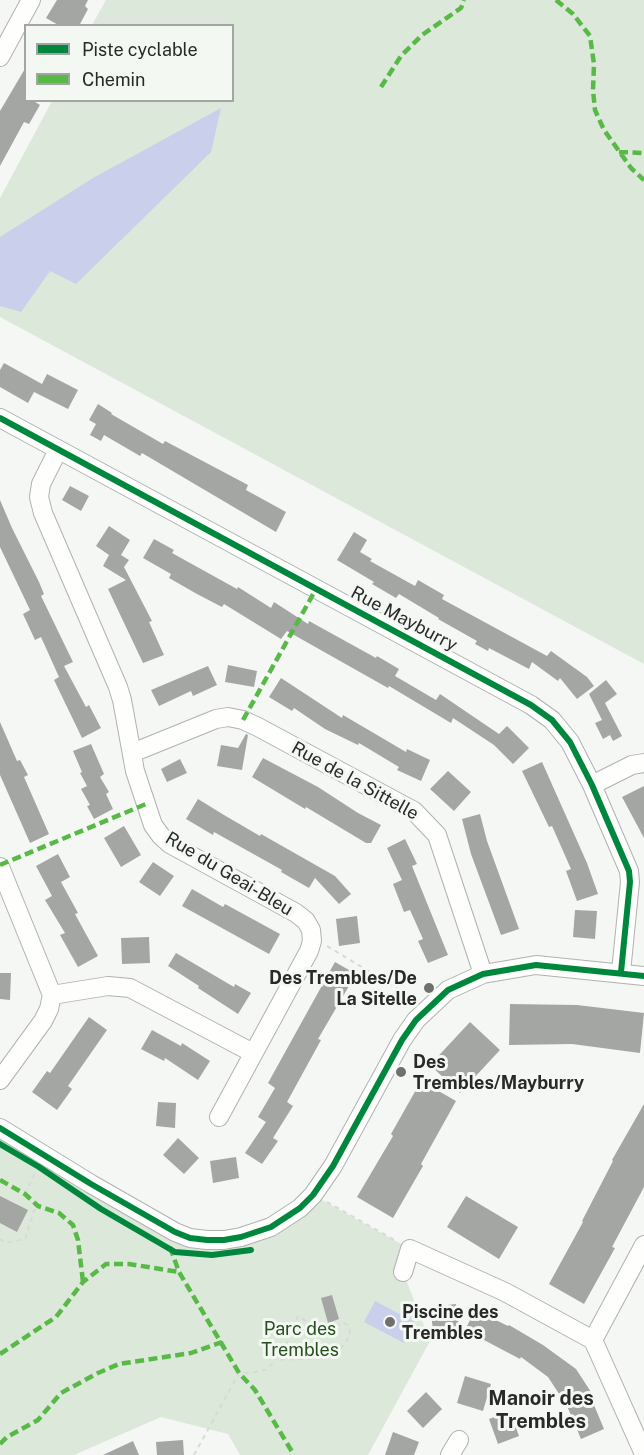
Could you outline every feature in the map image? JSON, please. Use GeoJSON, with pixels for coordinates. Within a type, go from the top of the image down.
{"type":"FeatureCollection","features":[{"type":"Feature","properties":{"kind":"street"},"geometry":{"type":"LineString","coordinates":[[0,57],[31,0]]}},
{"type":"Feature","properties":{"kind":"street","name":"Rue Mayburry"},"geometry":{"type":"LineString","coordinates":[[0,418],[531,705],[547,716],[570,742],[592,785],[629,871],[630,882],[621,972]]}},
{"type":"Feature","properties":{"kind":"street","name":"Rue du Geai-Bleu"},"geometry":{"type":"LineString","coordinates":[[58,450],[41,484],[39,497],[43,513],[118,687],[135,771],[153,825],[161,836],[184,852],[296,913],[306,921],[311,930],[312,941],[309,951],[219,1117]]}},
{"type":"Feature","properties":{"kind":"street","name":"Rue de la Sittelle"},"geometry":{"type":"LineString","coordinates":[[132,753],[216,719],[228,717],[243,720],[414,811],[437,836],[483,974]]}},
{"type":"Feature","properties":{"kind":"street"},"geometry":{"type":"LineString","coordinates":[[592,785],[632,765],[644,763]]}},
{"type":"Feature","properties":{"kind":"street"},"geometry":{"type":"LineString","coordinates":[[0,1080],[43,1021],[52,995],[1,870]]}},
{"type":"Feature","properties":{"kind":"street"},"geometry":{"type":"LineString","coordinates":[[0,1128],[157,1223],[190,1238],[224,1240],[258,1233],[287,1218],[313,1195],[329,1173],[402,1040],[416,1020],[448,990],[483,974],[536,964],[644,976]]}},
{"type":"Feature","properties":{"kind":"street"},"geometry":{"type":"LineString","coordinates":[[52,995],[108,986],[130,988],[253,1053]]}},
{"type":"Feature","properties":{"kind":"street"},"geometry":{"type":"LineString","coordinates":[[592,1340],[644,1245]]}},
{"type":"Feature","properties":{"kind":"street"},"geometry":{"type":"LineString","coordinates":[[403,1272],[410,1249],[505,1292],[592,1340],[644,1454]]}},
{"type":"Feature","properties":{"kind":"path"},"geometry":{"type":"LineString","coordinates":[[319,941],[413,998]]}},
{"type":"Feature","properties":{"kind":"path"},"geometry":{"type":"LineString","coordinates":[[30,1162],[48,1173]]}},
{"type":"Feature","properties":{"kind":"path"},"geometry":{"type":"LineString","coordinates":[[25,1194],[39,1167]]}},
{"type":"Feature","properties":{"kind":"path"},"geometry":{"type":"LineString","coordinates":[[313,1195],[410,1249]]}},
{"type":"Feature","properties":{"kind":"path"},"geometry":{"type":"LineString","coordinates":[[0,1239],[6,1243],[25,1239],[34,1211],[38,1206]]}},
{"type":"Feature","properties":{"kind":"path"},"geometry":{"type":"LineString","coordinates":[[194,1455],[239,1373],[268,1369],[289,1339],[298,1316],[314,1326],[325,1328],[344,1323],[349,1326],[350,1334],[345,1344],[326,1358],[276,1360]]}},
{"type":"Feature","properties":{"kind":"green space"},"geometry":{"type":"Polygon","coordinates":[[[106,0],[644,0],[644,664],[0,317],[0,198],[51,102],[234,102],[234,24],[93,24],[106,0]]]}},
{"type":"Feature","properties":{"kind":"green space","name":"Parc des Trembles"},"geometry":{"type":"Polygon","coordinates":[[[0,1128],[175,1232],[241,1237],[313,1195],[410,1249],[403,1272],[430,1341],[368,1455],[240,1455],[228,1434],[161,1417],[74,1455],[0,1455],[0,1128]]]}},
{"type":"Feature","properties":{"kind":"water"},"geometry":{"type":"Polygon","coordinates":[[[221,108],[211,152],[76,284],[50,271],[21,312],[0,306],[0,237],[93,178],[221,108]]]}},
{"type":"Feature","properties":{"kind":"water","name":"Piscine des Trembles"},"geometry":{"type":"Polygon","coordinates":[[[375,1301],[415,1322],[404,1343],[364,1322],[375,1301]]]}},
{"type":"Feature","properties":{"kind":"building"},"geometry":{"type":"Polygon","coordinates":[[[57,0],[88,0],[85,6],[88,9],[80,24],[56,24],[46,18],[57,0]]]}},
{"type":"Feature","properties":{"kind":"building"},"geometry":{"type":"Polygon","coordinates":[[[24,70],[24,102],[35,102],[40,105],[29,124],[24,122],[0,166],[0,111],[24,70]]]}},
{"type":"Feature","properties":{"kind":"building"},"geometry":{"type":"Polygon","coordinates":[[[4,363],[42,384],[47,374],[78,390],[68,409],[34,392],[28,403],[0,387],[0,370],[4,363]]]}},
{"type":"Feature","properties":{"kind":"building"},"geometry":{"type":"Polygon","coordinates":[[[98,404],[163,444],[165,441],[248,485],[246,490],[286,512],[276,532],[142,453],[140,456],[104,435],[101,441],[90,435],[96,424],[89,420],[98,404]]]}},
{"type":"Feature","properties":{"kind":"building"},"geometry":{"type":"Polygon","coordinates":[[[70,486],[89,496],[81,511],[62,500],[70,486]]]}},
{"type":"Feature","properties":{"kind":"building"},"geometry":{"type":"Polygon","coordinates":[[[0,500],[39,582],[44,594],[41,596],[73,662],[64,666],[86,707],[89,705],[101,728],[82,738],[54,680],[59,677],[41,637],[35,640],[23,614],[30,610],[0,547],[0,500]]]}},
{"type":"Feature","properties":{"kind":"building"},"geometry":{"type":"Polygon","coordinates":[[[109,526],[130,540],[121,555],[129,560],[124,567],[152,621],[149,622],[164,655],[143,663],[108,589],[126,580],[103,566],[109,555],[96,546],[109,526]]]}},
{"type":"Feature","properties":{"kind":"building"},"geometry":{"type":"Polygon","coordinates":[[[354,532],[367,540],[360,552],[372,559],[370,561],[415,586],[418,580],[444,595],[442,599],[547,656],[551,651],[587,677],[594,686],[577,699],[560,678],[558,681],[532,662],[529,669],[489,648],[488,651],[475,644],[477,641],[399,594],[396,598],[372,584],[374,582],[337,560],[354,532]]]}},
{"type":"Feature","properties":{"kind":"building"},"geometry":{"type":"Polygon","coordinates":[[[154,539],[174,550],[172,553],[237,589],[238,587],[271,608],[274,602],[308,624],[309,621],[376,658],[377,656],[399,669],[395,676],[436,700],[440,694],[499,734],[507,726],[529,748],[513,764],[494,745],[453,718],[451,723],[389,686],[388,688],[287,631],[281,639],[224,604],[222,607],[197,594],[169,578],[171,574],[143,558],[154,539]]]}},
{"type":"Feature","properties":{"kind":"building"},"geometry":{"type":"Polygon","coordinates":[[[228,665],[257,671],[254,687],[225,682],[228,665]]]}},
{"type":"Feature","properties":{"kind":"building"},"geometry":{"type":"Polygon","coordinates":[[[208,666],[217,685],[193,696],[191,691],[159,706],[151,690],[208,666]]]}},
{"type":"Feature","properties":{"kind":"building"},"geometry":{"type":"Polygon","coordinates":[[[281,678],[342,718],[343,715],[406,752],[407,749],[430,760],[421,781],[397,770],[399,767],[359,743],[358,745],[325,729],[294,708],[292,711],[269,697],[281,678]]]}},
{"type":"Feature","properties":{"kind":"building"},"geometry":{"type":"Polygon","coordinates":[[[606,680],[617,694],[605,703],[622,736],[613,741],[610,735],[603,739],[595,723],[602,720],[589,694],[606,680]]]}},
{"type":"Feature","properties":{"kind":"building"},"geometry":{"type":"Polygon","coordinates":[[[0,722],[17,761],[20,760],[28,775],[24,777],[49,834],[30,843],[0,775],[0,722]]]}},
{"type":"Feature","properties":{"kind":"building"},"geometry":{"type":"Polygon","coordinates":[[[246,734],[248,735],[242,770],[217,766],[221,745],[238,748],[246,734]]]}},
{"type":"Feature","properties":{"kind":"building"},"geometry":{"type":"Polygon","coordinates":[[[91,744],[104,774],[100,777],[109,792],[106,794],[113,809],[94,819],[87,806],[90,805],[81,789],[87,786],[73,751],[91,744]]]}},
{"type":"Feature","properties":{"kind":"building"},"geometry":{"type":"Polygon","coordinates":[[[263,758],[318,787],[381,825],[371,843],[366,843],[252,777],[263,758]]]}},
{"type":"Feature","properties":{"kind":"building"},"geometry":{"type":"Polygon","coordinates":[[[180,759],[187,773],[167,782],[161,769],[180,759]]]}},
{"type":"Feature","properties":{"kind":"building"},"geometry":{"type":"Polygon","coordinates":[[[542,762],[587,863],[598,894],[577,901],[566,871],[571,869],[552,826],[549,827],[522,771],[542,762]]]}},
{"type":"Feature","properties":{"kind":"building"},"geometry":{"type":"Polygon","coordinates":[[[448,771],[471,792],[454,811],[430,789],[448,771]]]}},
{"type":"Feature","properties":{"kind":"building"},"geometry":{"type":"Polygon","coordinates":[[[644,786],[644,838],[622,797],[644,786]]]}},
{"type":"Feature","properties":{"kind":"building"},"geometry":{"type":"Polygon","coordinates":[[[198,799],[260,836],[261,834],[335,876],[351,894],[339,904],[315,878],[309,888],[281,872],[282,870],[186,819],[198,799]]]}},
{"type":"Feature","properties":{"kind":"building"},"geometry":{"type":"Polygon","coordinates":[[[480,814],[487,841],[519,929],[501,935],[471,854],[462,819],[480,814]]]}},
{"type":"Feature","properties":{"kind":"building"},"geometry":{"type":"Polygon","coordinates":[[[124,826],[141,855],[121,867],[104,838],[124,826]]]}},
{"type":"Feature","properties":{"kind":"building"},"geometry":{"type":"Polygon","coordinates":[[[405,839],[417,864],[412,866],[448,955],[428,963],[418,941],[423,939],[410,910],[404,912],[393,884],[402,880],[387,848],[405,839]]]}},
{"type":"Feature","properties":{"kind":"building"},"geometry":{"type":"Polygon","coordinates":[[[58,854],[70,877],[61,882],[98,956],[78,967],[60,935],[65,933],[45,900],[52,896],[36,866],[58,854]]]}},
{"type":"Feature","properties":{"kind":"building"},"geometry":{"type":"Polygon","coordinates":[[[153,862],[174,876],[160,896],[139,882],[153,862]]]}},
{"type":"Feature","properties":{"kind":"building"},"geometry":{"type":"Polygon","coordinates":[[[192,889],[223,907],[225,904],[280,934],[269,954],[182,906],[192,889]]]}},
{"type":"Feature","properties":{"kind":"building"},"geometry":{"type":"Polygon","coordinates":[[[575,910],[597,911],[595,939],[573,937],[575,910]]]}},
{"type":"Feature","properties":{"kind":"building"},"geometry":{"type":"Polygon","coordinates":[[[357,916],[360,943],[339,946],[336,919],[357,916]]]}},
{"type":"Feature","properties":{"kind":"building"},"geometry":{"type":"Polygon","coordinates":[[[149,937],[150,963],[122,964],[121,938],[149,937]]]}},
{"type":"Feature","properties":{"kind":"building"},"geometry":{"type":"Polygon","coordinates":[[[176,953],[234,987],[235,984],[251,993],[238,1014],[168,966],[176,953]]]}},
{"type":"Feature","properties":{"kind":"building"},"geometry":{"type":"Polygon","coordinates":[[[335,962],[356,974],[318,1039],[321,1040],[287,1102],[293,1106],[273,1138],[278,1141],[262,1164],[245,1153],[266,1122],[258,1117],[275,1088],[268,1083],[335,962]]]}},
{"type":"Feature","properties":{"kind":"building"},"geometry":{"type":"Polygon","coordinates":[[[0,973],[11,973],[10,1000],[0,999],[0,973]]]}},
{"type":"Feature","properties":{"kind":"building"},"geometry":{"type":"Polygon","coordinates":[[[510,1004],[577,1005],[644,1013],[640,1053],[572,1044],[509,1045],[510,1004]]]}},
{"type":"Feature","properties":{"kind":"building"},"geometry":{"type":"Polygon","coordinates":[[[89,1017],[107,1030],[68,1086],[72,1089],[57,1110],[32,1092],[47,1071],[50,1073],[89,1017]]]}},
{"type":"Feature","properties":{"kind":"building"},"geometry":{"type":"Polygon","coordinates":[[[470,1022],[500,1050],[460,1093],[430,1065],[470,1022]]]}},
{"type":"Feature","properties":{"kind":"building"},"geometry":{"type":"Polygon","coordinates":[[[152,1030],[181,1046],[182,1043],[210,1061],[198,1080],[165,1058],[164,1061],[141,1049],[152,1030]]]}},
{"type":"Feature","properties":{"kind":"building"},"geometry":{"type":"Polygon","coordinates":[[[421,1081],[456,1101],[393,1218],[357,1197],[393,1136],[391,1134],[421,1081]]]}},
{"type":"Feature","properties":{"kind":"building"},"geometry":{"type":"Polygon","coordinates":[[[158,1102],[176,1103],[175,1128],[156,1126],[158,1102]]]}},
{"type":"Feature","properties":{"kind":"building"},"geometry":{"type":"Polygon","coordinates":[[[644,1104],[644,1187],[612,1247],[615,1248],[584,1304],[549,1284],[583,1222],[612,1160],[644,1104]]]}},
{"type":"Feature","properties":{"kind":"building"},"geometry":{"type":"Polygon","coordinates":[[[178,1138],[199,1158],[184,1174],[163,1155],[178,1138]]]}},
{"type":"Feature","properties":{"kind":"building"},"geometry":{"type":"Polygon","coordinates":[[[236,1157],[239,1178],[213,1183],[210,1161],[236,1157]]]}},
{"type":"Feature","properties":{"kind":"building"},"geometry":{"type":"Polygon","coordinates":[[[0,1196],[28,1210],[17,1232],[0,1223],[0,1196]]]}},
{"type":"Feature","properties":{"kind":"building"},"geometry":{"type":"Polygon","coordinates":[[[466,1196],[518,1227],[499,1259],[447,1227],[466,1196]]]}},
{"type":"Feature","properties":{"kind":"building"},"geometry":{"type":"Polygon","coordinates":[[[332,1295],[339,1319],[328,1323],[321,1298],[332,1295]]]}},
{"type":"Feature","properties":{"kind":"building"},"geometry":{"type":"Polygon","coordinates":[[[456,1304],[459,1327],[433,1330],[430,1307],[456,1304]]]}},
{"type":"Feature","properties":{"kind":"building"},"geometry":{"type":"Polygon","coordinates":[[[475,1310],[509,1325],[543,1345],[576,1369],[591,1392],[589,1393],[604,1429],[581,1439],[567,1406],[548,1377],[521,1357],[520,1359],[465,1330],[475,1310]]]}},
{"type":"Feature","properties":{"kind":"building"},"geometry":{"type":"Polygon","coordinates":[[[465,1376],[491,1384],[483,1411],[457,1403],[465,1376]]]}},
{"type":"Feature","properties":{"kind":"building"},"geometry":{"type":"Polygon","coordinates":[[[426,1392],[442,1409],[423,1428],[407,1411],[426,1392]]]}},
{"type":"Feature","properties":{"kind":"building"},"geometry":{"type":"Polygon","coordinates":[[[510,1411],[519,1436],[498,1444],[489,1419],[510,1411]]]}},
{"type":"Feature","properties":{"kind":"building"},"geometry":{"type":"Polygon","coordinates":[[[393,1432],[419,1442],[414,1455],[385,1455],[393,1432]]]}},
{"type":"Feature","properties":{"kind":"building"},"geometry":{"type":"Polygon","coordinates":[[[183,1440],[184,1455],[157,1455],[156,1442],[183,1440]]]}},
{"type":"Feature","properties":{"kind":"building"},"geometry":{"type":"Polygon","coordinates":[[[133,1441],[139,1455],[103,1455],[133,1441]]]}},
{"type":"Feature","properties":{"kind":"marked path"},"geometry":{"type":"LineString","coordinates":[[381,87],[401,56],[422,35],[461,8],[464,0]]}},
{"type":"Feature","properties":{"kind":"marked path"},"geometry":{"type":"LineString","coordinates":[[556,0],[573,14],[590,36],[594,64],[595,110],[604,130],[631,168],[644,180]]}},
{"type":"Feature","properties":{"kind":"marked path"},"geometry":{"type":"LineString","coordinates":[[619,152],[644,153]]}},
{"type":"Feature","properties":{"kind":"marked path"},"geometry":{"type":"LineString","coordinates":[[243,720],[316,589]]}},
{"type":"Feature","properties":{"kind":"marked path"},"geometry":{"type":"LineString","coordinates":[[0,865],[146,804]]}},
{"type":"Feature","properties":{"kind":"marked path"},"geometry":{"type":"LineString","coordinates":[[0,1180],[25,1194],[38,1206],[59,1213],[73,1225],[78,1240],[83,1282]]}},
{"type":"Feature","properties":{"kind":"marked path"},"geometry":{"type":"LineString","coordinates":[[170,1247],[179,1272],[239,1373],[255,1390],[294,1455]]}},
{"type":"Feature","properties":{"kind":"marked path"},"geometry":{"type":"LineString","coordinates":[[0,1354],[56,1317],[83,1282],[106,1264],[129,1264],[179,1272]]}},
{"type":"Feature","properties":{"kind":"marked path"},"geometry":{"type":"LineString","coordinates":[[0,1444],[7,1437],[38,1420],[61,1393],[98,1373],[119,1364],[191,1353],[222,1342]]}},
{"type":"Feature","properties":{"kind":"cycle path"},"geometry":{"type":"LineString","coordinates":[[0,418],[531,705],[552,720],[570,742],[592,785],[629,871],[630,882],[621,972]]}},
{"type":"Feature","properties":{"kind":"cycle path"},"geometry":{"type":"LineString","coordinates":[[0,1128],[175,1232],[190,1238],[207,1240],[241,1237],[271,1227],[300,1208],[313,1195],[333,1166],[402,1040],[416,1020],[448,990],[483,974],[536,965],[644,976]]}},
{"type":"Feature","properties":{"kind":"cycle path"},"geometry":{"type":"LineString","coordinates":[[0,1144],[101,1209],[175,1252],[212,1255],[251,1250]]}},
{"type":"Feature","properties":{"kind":"place","name":"Des Trembles/De La Sitelle"},"geometry":{"type":"Point","coordinates":[429,988]}},
{"type":"Feature","properties":{"kind":"place","name":"Des Trembles/Mayburry"},"geometry":{"type":"Point","coordinates":[401,1072]}},
{"type":"Feature","properties":{"kind":"place","name":"Piscine des Trembles"},"geometry":{"type":"Point","coordinates":[390,1322]}},
{"type":"Feature","properties":{"kind":"district","name":"Manoir des Trembles"},"geometry":{"type":"Point","coordinates":[541,1410]}}]}
